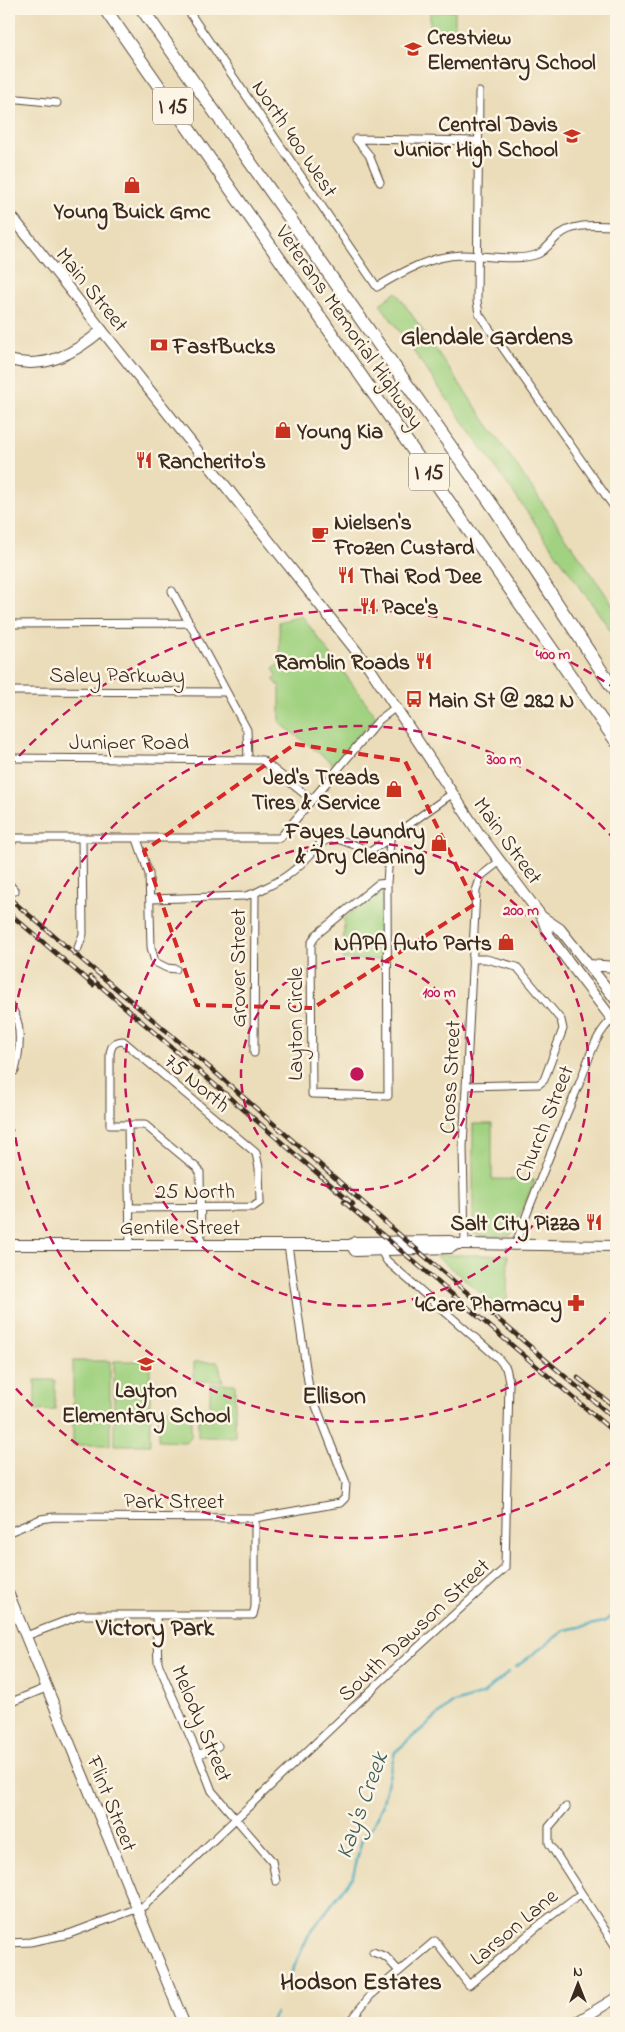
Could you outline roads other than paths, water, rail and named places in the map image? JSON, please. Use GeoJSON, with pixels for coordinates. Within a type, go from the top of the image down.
{"type":"FeatureCollection","features":[{"type":"Feature","properties":{"kind":"highway","name":"Veterans Memorial Highway"},"geometry":{"type":"LineString","coordinates":[[106,9],[616,741]]}},
{"type":"Feature","properties":{"kind":"highway","name":"Veterans Memorial Highway"},"geometry":{"type":"LineString","coordinates":[[142,9],[495,508],[616,693]]}},
{"type":"Feature","properties":{"kind":"main road","name":"Main Street"},"geometry":{"type":"LineString","coordinates":[[9,213],[297,574],[369,668],[500,861],[542,917],[549,936],[615,1020]]}},
{"type":"Feature","properties":{"kind":"main road"},"geometry":{"type":"LineString","coordinates":[[9,360],[27,364],[56,360],[83,346],[102,330]]}},
{"type":"Feature","properties":{"kind":"main road","name":"Main Street"},"geometry":{"type":"LineString","coordinates":[[542,917],[560,929],[614,993]]}},
{"type":"Feature","properties":{"kind":"main road"},"geometry":{"type":"LineString","coordinates":[[589,965],[616,967]]}},
{"type":"Feature","properties":{"kind":"main road","name":"Gentile Street"},"geometry":{"type":"LineString","coordinates":[[9,1245],[351,1245],[356,1242],[450,1240],[461,1244],[515,1246],[616,1246]]}},
{"type":"Feature","properties":{"kind":"main road","name":"Gentile Street"},"geometry":{"type":"LineString","coordinates":[[351,1245],[355,1251],[381,1251],[450,1248],[461,1244]]}},
{"type":"Feature","properties":{"kind":"main road","name":"Flint Street"},"geometry":{"type":"LineString","coordinates":[[9,1596],[184,2023]]}},
{"type":"Feature","properties":{"kind":"main road"},"geometry":{"type":"LineString","coordinates":[[575,2023],[616,1998]]}},
{"type":"Feature","properties":{"kind":"street","name":"North 400 West"},"geometry":{"type":"LineString","coordinates":[[187,9],[377,286],[423,262],[440,258],[477,256]]}},
{"type":"Feature","properties":{"kind":"street"},"geometry":{"type":"LineString","coordinates":[[479,92],[477,302],[480,314],[616,510]]}},
{"type":"Feature","properties":{"kind":"street"},"geometry":{"type":"LineString","coordinates":[[9,98],[57,103]]}},
{"type":"Feature","properties":{"kind":"street"},"geometry":{"type":"LineString","coordinates":[[380,182],[369,155],[356,139],[478,141]]}},
{"type":"Feature","properties":{"kind":"street"},"geometry":{"type":"LineString","coordinates":[[477,256],[525,256],[538,254],[568,229],[585,225],[616,226]]}},
{"type":"Feature","properties":{"kind":"street"},"geometry":{"type":"LineString","coordinates":[[172,591],[247,730],[248,760]]}},
{"type":"Feature","properties":{"kind":"street"},"geometry":{"type":"LineString","coordinates":[[9,624],[190,623]]}},
{"type":"Feature","properties":{"kind":"street","name":"Saley Parkway"},"geometry":{"type":"LineString","coordinates":[[9,692],[225,692]]}},
{"type":"Feature","properties":{"kind":"street"},"geometry":{"type":"LineString","coordinates":[[9,849],[11,837],[137,839],[280,838],[379,720],[396,707]]}},
{"type":"Feature","properties":{"kind":"street","name":"Juniper Road"},"geometry":{"type":"LineString","coordinates":[[9,758],[262,760],[267,762],[312,800]]}},
{"type":"Feature","properties":{"kind":"street"},"geometry":{"type":"LineString","coordinates":[[390,840],[453,793]]}},
{"type":"Feature","properties":{"kind":"street"},"geometry":{"type":"LineString","coordinates":[[78,948],[83,934],[82,838]]}},
{"type":"Feature","properties":{"kind":"street","name":"Grover Street"},"geometry":{"type":"LineString","coordinates":[[254,1053],[255,893],[289,874],[318,844],[328,838],[343,839],[370,852],[390,840]]}},
{"type":"Feature","properties":{"kind":"street"},"geometry":{"type":"LineString","coordinates":[[137,839],[149,874],[151,947],[155,962],[166,968],[176,969]]}},
{"type":"Feature","properties":{"kind":"street","name":"Layton Circle"},"geometry":{"type":"LineString","coordinates":[[387,883],[378,884],[316,935],[311,944],[312,1094],[388,1096],[387,883],[390,840]]}},
{"type":"Feature","properties":{"kind":"street","name":"Cross Street"},"geometry":{"type":"LineString","coordinates":[[461,1244],[463,1147],[477,884],[482,874],[500,861]]}},
{"type":"Feature","properties":{"kind":"street"},"geometry":{"type":"LineString","coordinates":[[9,884],[15,891]]}},
{"type":"Feature","properties":{"kind":"street"},"geometry":{"type":"LineString","coordinates":[[151,899],[245,896],[255,893]]}},
{"type":"Feature","properties":{"kind":"street"},"geometry":{"type":"LineString","coordinates":[[466,1086],[539,1084],[544,1080],[564,1029],[561,1020],[517,967],[486,959],[472,959]]}},
{"type":"Feature","properties":{"kind":"street"},"geometry":{"type":"LineString","coordinates":[[9,1005],[16,1013],[20,1053],[12,1071]]}},
{"type":"Feature","properties":{"kind":"street","name":"Church Street"},"geometry":{"type":"LineString","coordinates":[[515,1246],[542,1173],[605,1025],[615,1020]]}},
{"type":"Feature","properties":{"kind":"street","name":"75 North"},"geometry":{"type":"LineString","coordinates":[[128,1125],[110,1125],[110,1053],[112,1045],[123,1041],[256,1153],[260,1168],[258,1204]]}},
{"type":"Feature","properties":{"kind":"street"},"geometry":{"type":"LineString","coordinates":[[130,1245],[128,1125],[145,1125],[200,1172],[201,1245]]}},
{"type":"Feature","properties":{"kind":"street","name":"25 North"},"geometry":{"type":"LineString","coordinates":[[130,1208],[253,1207],[258,1204]]}},
{"type":"Feature","properties":{"kind":"street","name":"Park Street"},"geometry":{"type":"LineString","coordinates":[[9,1532],[54,1517],[256,1518],[340,1503],[345,1498],[346,1482],[309,1388],[288,1245]]}},
{"type":"Feature","properties":{"kind":"street","name":"South Dawson Street"},"geometry":{"type":"LineString","coordinates":[[9,1943],[30,1942],[69,1934],[136,1909],[154,1898],[220,1832],[235,1821],[382,1680],[505,1568],[509,1381],[506,1368],[498,1358],[387,1261],[381,1251]]}},
{"type":"Feature","properties":{"kind":"street"},"geometry":{"type":"LineString","coordinates":[[26,1636],[81,1615],[156,1617],[253,1616],[256,1607],[256,1518]]}},
{"type":"Feature","properties":{"kind":"street","name":"Melody Street"},"geometry":{"type":"LineString","coordinates":[[156,1617],[158,1662],[212,1791],[235,1821],[272,1861],[276,1881]]}},
{"type":"Feature","properties":{"kind":"street"},"geometry":{"type":"LineString","coordinates":[[9,1703],[46,1688]]}},
{"type":"Feature","properties":{"kind":"street"},"geometry":{"type":"LineString","coordinates":[[198,1755],[218,1746]]}},
{"type":"Feature","properties":{"kind":"street"},"geometry":{"type":"LineString","coordinates":[[566,1807],[549,1827],[549,1843],[580,1894],[616,1947]]}},
{"type":"Feature","properties":{"kind":"street","name":"Larson Lane"},"geometry":{"type":"LineString","coordinates":[[348,2023],[371,1995],[398,1970],[435,1941],[469,1986],[550,1916],[580,1894]]}},
{"type":"Feature","properties":{"kind":"street"},"geometry":{"type":"LineString","coordinates":[[373,1952],[386,1957],[398,1970]]}},
{"type":"Feature","properties":{"kind":"waterway","name":"Kay's Creek"},"geometry":{"type":"LineString","coordinates":[[516,1667],[565,1630],[604,1622],[616,1612]]}},
{"type":"Feature","properties":{"kind":"waterway","name":"Kay's Creek"},"geometry":{"type":"LineString","coordinates":[[284,1989],[309,1934],[353,1876],[362,1839],[373,1825],[382,1806],[395,1752],[451,1704],[483,1694],[509,1672]]}},
{"type":"Feature","properties":{"kind":"waterway","name":"Kay's Creek"},"geometry":{"type":"LineString","coordinates":[[270,2023],[275,2013]]}},
{"type":"Feature","properties":{"kind":"railway"},"geometry":{"type":"LineString","coordinates":[[9,898],[216,1073],[401,1236],[616,1420]]}},
{"type":"Feature","properties":{"kind":"railway"},"geometry":{"type":"LineString","coordinates":[[9,913],[93,985]]}},
{"type":"Feature","properties":{"kind":"railway"},"geometry":{"type":"LineString","coordinates":[[90,977],[353,1204]]}},
{"type":"Feature","properties":{"kind":"railway"},"geometry":{"type":"LineString","coordinates":[[344,1202],[616,1434]]}},
{"type":"Feature","properties":{"kind":"railway"},"geometry":{"type":"LineString","coordinates":[[578,1378],[616,1408]]}},
{"type":"Feature","properties":{"kind":"place","name":"Crestview Elementary School"},"geometry":{"type":"Point","coordinates":[413,49]}},
{"type":"Feature","properties":{"kind":"place","name":"Central Davis Junior High School"},"geometry":{"type":"Point","coordinates":[572,136]}},
{"type":"Feature","properties":{"kind":"place","name":"Young Buick Gmc"},"geometry":{"type":"Point","coordinates":[132,185]}},
{"type":"Feature","properties":{"kind":"place","name":"FastBucks"},"geometry":{"type":"Point","coordinates":[159,345]}},
{"type":"Feature","properties":{"kind":"place","name":"Young Kia"},"geometry":{"type":"Point","coordinates":[283,430]}},
{"type":"Feature","properties":{"kind":"place","name":"Rancherito's"},"geometry":{"type":"Point","coordinates":[144,460]}},
{"type":"Feature","properties":{"kind":"place","name":"Nielsen's Frozen Custard"},"geometry":{"type":"Point","coordinates":[320,534]}},
{"type":"Feature","properties":{"kind":"place","name":"Thai Rod Dee"},"geometry":{"type":"Point","coordinates":[346,575]}},
{"type":"Feature","properties":{"kind":"place","name":"Pace's"},"geometry":{"type":"Point","coordinates":[368,606]}},
{"type":"Feature","properties":{"kind":"place","name":"Ramblin Roads"},"geometry":{"type":"Point","coordinates":[424,661]}},
{"type":"Feature","properties":{"kind":"place","name":"Main St @ 282 N"},"geometry":{"type":"Point","coordinates":[414,699]}},
{"type":"Feature","properties":{"kind":"place","name":"Jed's Treads Tires & Service"},"geometry":{"type":"Point","coordinates":[394,789]}},
{"type":"Feature","properties":{"kind":"place","name":"Fayes Laundry & Dry Cleaning"},"geometry":{"type":"Point","coordinates":[439,843]}},
{"type":"Feature","properties":{"kind":"place","name":"NAPA Auto Parts"},"geometry":{"type":"Point","coordinates":[506,942]}},
{"type":"Feature","properties":{"kind":"place","name":"Salt City Pizza"},"geometry":{"type":"Point","coordinates":[594,1222]}},
{"type":"Feature","properties":{"kind":"place","name":"4Care Pharmacy"},"geometry":{"type":"Point","coordinates":[576,1303]}},
{"type":"Feature","properties":{"kind":"place","name":"Layton Elementary School"},"geometry":{"type":"Point","coordinates":[146,1364]}},
{"type":"Feature","properties":{"kind":"district","name":"Glendale Gardens"},"geometry":{"type":"Point","coordinates":[487,336]}},
{"type":"Feature","properties":{"kind":"district","name":"Ellison"},"geometry":{"type":"Point","coordinates":[334,1395]}},
{"type":"Feature","properties":{"kind":"district","name":"Victory Park"},"geometry":{"type":"Point","coordinates":[155,1627]}},
{"type":"Feature","properties":{"kind":"district","name":"Hodson Estates"},"geometry":{"type":"Point","coordinates":[361,1981]}}]}
